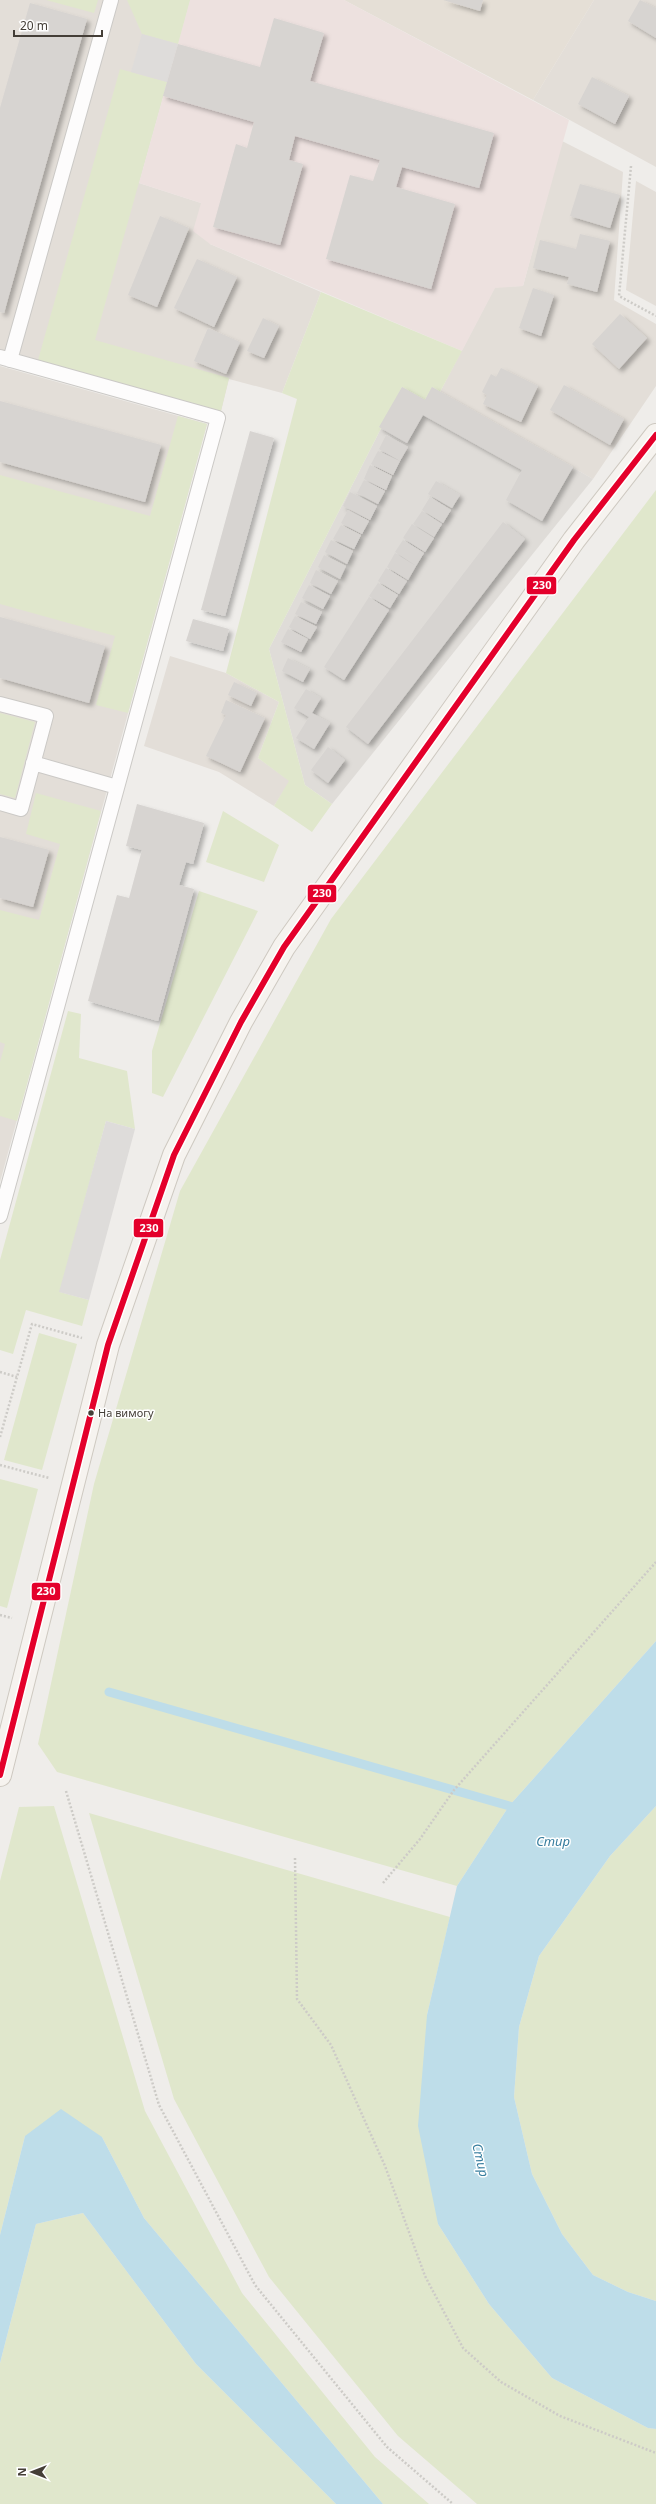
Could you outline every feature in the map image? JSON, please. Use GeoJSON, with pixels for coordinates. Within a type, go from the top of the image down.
{"type":"FeatureCollection","features":[{"type":"Feature","properties":{"kind":"street"},"geometry":{"type":"LineString","coordinates":[[0,1775],[108,1345],[174,1155],[241,1022],[284,947],[574,540],[656,435]]}},
{"type":"Feature","properties":{"kind":"lane"},"geometry":{"type":"LineString","coordinates":[[0,1216],[3,1195],[218,418],[5,358],[111,0]]}},
{"type":"Feature","properties":{"kind":"lane"},"geometry":{"type":"LineString","coordinates":[[0,704],[46,716],[21,808],[0,803]]}},
{"type":"Feature","properties":{"kind":"lane"},"geometry":{"type":"LineString","coordinates":[[34,763],[117,787]]}},
{"type":"Feature","properties":{"kind":"path"},"geometry":{"type":"LineString","coordinates":[[631,166],[619,296],[656,316]]}},
{"type":"Feature","properties":{"kind":"path"},"geometry":{"type":"LineString","coordinates":[[0,1437],[32,1324],[108,1345]]}},
{"type":"Feature","properties":{"kind":"path"},"geometry":{"type":"LineString","coordinates":[[0,1372],[17,1377]]}},
{"type":"Feature","properties":{"kind":"path"},"geometry":{"type":"LineString","coordinates":[[0,1465],[72,1485]]}},
{"type":"Feature","properties":{"kind":"path"},"geometry":{"type":"LineString","coordinates":[[383,1883],[420,1839],[454,1790],[656,1562]]}},
{"type":"Feature","properties":{"kind":"path"},"geometry":{"type":"LineString","coordinates":[[66,1791],[159,2105],[255,2285],[387,2447],[453,2504]]}},
{"type":"Feature","properties":{"kind":"path"},"geometry":{"type":"LineString","coordinates":[[296,1858],[297,1999],[331,2045],[385,2166],[425,2276],[463,2348],[501,2382],[560,2416],[656,2453]]}},
{"type":"Feature","properties":{"kind":"shaded area"},"geometry":{"type":"Polygon","coordinates":[[[0,0],[190,0],[139,183],[201,203],[210,244],[321,292],[282,393],[229,379],[221,411],[0,349],[0,0]]]}},
{"type":"Feature","properties":{"kind":"shaded area"},"geometry":{"type":"Polygon","coordinates":[[[190,0],[344,0],[569,120],[523,286],[495,288],[462,351],[210,244],[193,231],[201,203],[139,183],[190,0]]]}},
{"type":"Feature","properties":{"kind":"shaded area"},"geometry":{"type":"Polygon","coordinates":[[[344,0],[594,0],[533,100],[344,0]]]}},
{"type":"Feature","properties":{"kind":"shaded area"},"geometry":{"type":"Polygon","coordinates":[[[594,0],[656,0],[656,167],[533,100],[594,0]]]}},
{"type":"Feature","properties":{"kind":"shaded area"},"geometry":{"type":"Polygon","coordinates":[[[142,34],[178,44],[167,82],[131,72],[142,34]]]}},
{"type":"Feature","properties":{"kind":"shaded area"},"geometry":{"type":"Polygon","coordinates":[[[562,141],[623,172],[614,300],[656,324],[656,386],[593,479],[440,392],[495,287],[523,286],[562,141]]]}},
{"type":"Feature","properties":{"kind":"shaded area"},"geometry":{"type":"Polygon","coordinates":[[[636,181],[656,192],[656,306],[626,290],[636,181]]]}},
{"type":"Feature","properties":{"kind":"shaded area"},"geometry":{"type":"Polygon","coordinates":[[[0,366],[207,424],[0,1182],[0,366]]]}},
{"type":"Feature","properties":{"kind":"shaded area"},"geometry":{"type":"Polygon","coordinates":[[[402,387],[432,387],[593,479],[332,804],[305,785],[269,649],[402,387]]]}},
{"type":"Feature","properties":{"kind":"shaded area"},"geometry":{"type":"Polygon","coordinates":[[[170,656],[226,673],[279,702],[258,758],[290,781],[274,806],[219,772],[144,746],[170,656]]]}},
{"type":"Feature","properties":{"kind":"shaded area"},"geometry":{"type":"Polygon","coordinates":[[[106,1121],[135,1129],[89,1300],[59,1292],[106,1121]]]}},
{"type":"Feature","properties":{"kind":"green space"},"geometry":{"type":"Polygon","coordinates":[[[46,0],[98,0],[94,13],[46,0]]]}},
{"type":"Feature","properties":{"kind":"green space"},"geometry":{"type":"Polygon","coordinates":[[[127,0],[190,0],[178,44],[142,34],[127,0]]]}},
{"type":"Feature","properties":{"kind":"green space"},"geometry":{"type":"Polygon","coordinates":[[[120,69],[167,82],[95,340],[229,378],[221,411],[38,360],[120,69]]]}},
{"type":"Feature","properties":{"kind":"green space"},"geometry":{"type":"Polygon","coordinates":[[[321,292],[462,351],[440,392],[432,387],[425,400],[402,387],[269,649],[305,785],[332,804],[312,832],[274,806],[289,781],[258,758],[279,702],[226,673],[297,399],[282,393],[321,292]]]}},
{"type":"Feature","properties":{"kind":"green space"},"geometry":{"type":"Polygon","coordinates":[[[178,416],[207,424],[128,713],[96,705],[115,636],[0,604],[0,475],[150,516],[178,416]]]}},
{"type":"Feature","properties":{"kind":"green space"},"geometry":{"type":"Polygon","coordinates":[[[656,490],[656,1641],[509,1806],[457,1886],[57,1772],[38,1744],[94,1484],[180,1191],[331,919],[656,490]]]}},
{"type":"Feature","properties":{"kind":"green space"},"geometry":{"type":"Polygon","coordinates":[[[0,713],[35,722],[15,798],[0,794],[0,713]]]}},
{"type":"Feature","properties":{"kind":"green space"},"geometry":{"type":"Polygon","coordinates":[[[36,793],[101,811],[17,1121],[0,1116],[0,1062],[5,1044],[0,1042],[0,910],[39,920],[60,844],[26,834],[36,793]]]}},
{"type":"Feature","properties":{"kind":"green space"},"geometry":{"type":"Polygon","coordinates":[[[223,811],[279,845],[264,882],[206,862],[223,811]]]}},
{"type":"Feature","properties":{"kind":"green space"},"geometry":{"type":"Polygon","coordinates":[[[199,891],[258,911],[163,1097],[152,1093],[152,1051],[199,891]]]}},
{"type":"Feature","properties":{"kind":"green space"},"geometry":{"type":"Polygon","coordinates":[[[68,1011],[81,1014],[79,1058],[127,1071],[135,1129],[106,1121],[60,1292],[89,1300],[82,1326],[26,1310],[13,1354],[0,1350],[0,1260],[68,1011]]]}},
{"type":"Feature","properties":{"kind":"green space"},"geometry":{"type":"Polygon","coordinates":[[[39,1333],[77,1344],[42,1470],[4,1460],[39,1333]]]}},
{"type":"Feature","properties":{"kind":"green space"},"geometry":{"type":"Polygon","coordinates":[[[0,1479],[38,1489],[7,1608],[0,1606],[0,1479]]]}},
{"type":"Feature","properties":{"kind":"green space"},"geometry":{"type":"Polygon","coordinates":[[[54,1806],[145,2111],[242,2293],[375,2457],[429,2504],[383,2504],[144,2218],[102,2137],[25,2136],[0,2235],[0,1881],[19,1807],[54,1806]]]}},
{"type":"Feature","properties":{"kind":"green space"},"geometry":{"type":"Polygon","coordinates":[[[656,1806],[656,2301],[628,2292],[593,2275],[562,2234],[532,2174],[514,2097],[519,2027],[539,1956],[610,1856],[656,1806]]]}},
{"type":"Feature","properties":{"kind":"green space"},"geometry":{"type":"Polygon","coordinates":[[[89,1813],[450,1917],[427,2015],[438,2224],[489,2304],[552,2378],[648,2428],[656,2429],[656,2504],[477,2504],[398,2436],[269,2277],[174,2099],[89,1813]]]}},
{"type":"Feature","properties":{"kind":"green space"},"geometry":{"type":"Polygon","coordinates":[[[83,2213],[196,2364],[336,2504],[0,2504],[0,2363],[36,2224],[83,2213]]]}},
{"type":"Feature","properties":{"kind":"water","name":"Стир"},"geometry":{"type":"Polygon","coordinates":[[[656,1641],[656,1806],[610,1856],[539,1956],[519,2027],[514,2097],[532,2174],[562,2234],[593,2275],[628,2292],[656,2301],[656,2429],[648,2428],[552,2378],[489,2304],[438,2224],[418,2126],[427,2015],[457,1886],[509,1806],[656,1641]]]}},
{"type":"Feature","properties":{"kind":"water"},"geometry":{"type":"Polygon","coordinates":[[[61,2109],[102,2137],[144,2218],[383,2504],[336,2504],[196,2364],[83,2213],[36,2224],[0,2363],[0,2235],[25,2136],[61,2109]]]}},
{"type":"Feature","properties":{"kind":"building"},"geometry":{"type":"Polygon","coordinates":[[[443,0],[483,0],[480,11],[443,0]]]}},
{"type":"Feature","properties":{"kind":"building"},"geometry":{"type":"Polygon","coordinates":[[[640,0],[656,8],[656,38],[628,21],[640,0]]]}},
{"type":"Feature","properties":{"kind":"building"},"geometry":{"type":"Polygon","coordinates":[[[30,3],[87,19],[4,313],[0,312],[0,108],[30,3]]]}},
{"type":"Feature","properties":{"kind":"building"},"geometry":{"type":"Polygon","coordinates":[[[274,18],[324,33],[310,81],[494,133],[479,188],[402,167],[396,187],[455,204],[431,289],[326,259],[350,175],[373,181],[380,160],[295,136],[289,160],[303,164],[280,245],[213,227],[236,144],[247,148],[254,122],[163,96],[178,44],[260,67],[274,18]]]}},
{"type":"Feature","properties":{"kind":"building"},"geometry":{"type":"Polygon","coordinates":[[[592,77],[629,96],[615,124],[578,104],[592,77]]]}},
{"type":"Feature","properties":{"kind":"building"},"geometry":{"type":"Polygon","coordinates":[[[580,184],[620,195],[610,228],[570,216],[580,184]]]}},
{"type":"Feature","properties":{"kind":"building"},"geometry":{"type":"Polygon","coordinates":[[[160,216],[189,228],[157,307],[128,295],[160,216]]]}},
{"type":"Feature","properties":{"kind":"building"},"geometry":{"type":"Polygon","coordinates":[[[580,234],[610,241],[597,292],[567,284],[569,277],[533,268],[540,240],[576,249],[580,234]]]}},
{"type":"Feature","properties":{"kind":"building"},"geometry":{"type":"Polygon","coordinates":[[[197,259],[237,277],[214,327],[174,308],[197,259]]]}},
{"type":"Feature","properties":{"kind":"building"},"geometry":{"type":"Polygon","coordinates":[[[533,288],[554,295],[541,336],[519,328],[533,288]]]}},
{"type":"Feature","properties":{"kind":"building"},"geometry":{"type":"Polygon","coordinates":[[[620,314],[647,338],[619,369],[592,344],[620,314]]]}},
{"type":"Feature","properties":{"kind":"building"},"geometry":{"type":"Polygon","coordinates":[[[263,318],[279,326],[264,358],[247,351],[263,318]]]}},
{"type":"Feature","properties":{"kind":"building"},"geometry":{"type":"Polygon","coordinates":[[[208,328],[240,342],[226,374],[194,361],[208,328]]]}},
{"type":"Feature","properties":{"kind":"building"},"geometry":{"type":"Polygon","coordinates":[[[501,368],[538,386],[521,422],[483,404],[487,395],[482,392],[491,374],[496,377],[501,368]]]}},
{"type":"Feature","properties":{"kind":"building"},"geometry":{"type":"Polygon","coordinates":[[[564,385],[624,419],[610,445],[550,410],[564,385]]]}},
{"type":"Feature","properties":{"kind":"building"},"geometry":{"type":"Polygon","coordinates":[[[402,387],[425,400],[432,387],[573,467],[542,521],[506,500],[522,470],[423,415],[407,443],[379,427],[402,387]]]}},
{"type":"Feature","properties":{"kind":"building"},"geometry":{"type":"Polygon","coordinates":[[[0,401],[161,445],[145,502],[0,462],[0,401]]]}},
{"type":"Feature","properties":{"kind":"building"},"geometry":{"type":"Polygon","coordinates":[[[250,431],[274,438],[225,616],[201,610],[250,431]]]}},
{"type":"Feature","properties":{"kind":"building"},"geometry":{"type":"Polygon","coordinates":[[[386,435],[408,447],[400,461],[379,449],[386,435]]]}},
{"type":"Feature","properties":{"kind":"building"},"geometry":{"type":"Polygon","coordinates":[[[378,451],[400,461],[393,475],[371,464],[378,451]]]}},
{"type":"Feature","properties":{"kind":"building"},"geometry":{"type":"Polygon","coordinates":[[[370,465],[392,476],[386,490],[364,479],[370,465]]]}},
{"type":"Feature","properties":{"kind":"building"},"geometry":{"type":"Polygon","coordinates":[[[364,480],[385,491],[378,504],[357,493],[364,480]]]}},
{"type":"Feature","properties":{"kind":"building"},"geometry":{"type":"Polygon","coordinates":[[[436,481],[460,495],[452,508],[428,494],[436,481]]]}},
{"type":"Feature","properties":{"kind":"building"},"geometry":{"type":"Polygon","coordinates":[[[350,492],[377,506],[370,520],[343,506],[350,492]]]}},
{"type":"Feature","properties":{"kind":"building"},"geometry":{"type":"Polygon","coordinates":[[[430,497],[451,510],[443,523],[422,510],[430,497]]]}},
{"type":"Feature","properties":{"kind":"building"},"geometry":{"type":"Polygon","coordinates":[[[348,510],[369,521],[362,534],[341,523],[348,510]]]}},
{"type":"Feature","properties":{"kind":"building"},"geometry":{"type":"Polygon","coordinates":[[[422,511],[442,524],[434,537],[413,524],[422,511]]]}},
{"type":"Feature","properties":{"kind":"building"},"geometry":{"type":"Polygon","coordinates":[[[503,522],[525,539],[368,744],[346,727],[503,522]]]}},
{"type":"Feature","properties":{"kind":"building"},"geometry":{"type":"Polygon","coordinates":[[[412,524],[434,538],[425,552],[403,538],[412,524]]]}},
{"type":"Feature","properties":{"kind":"building"},"geometry":{"type":"Polygon","coordinates":[[[341,525],[361,535],[354,549],[333,539],[341,525]]]}},
{"type":"Feature","properties":{"kind":"building"},"geometry":{"type":"Polygon","coordinates":[[[331,540],[353,551],[347,564],[325,552],[331,540]]]}},
{"type":"Feature","properties":{"kind":"building"},"geometry":{"type":"Polygon","coordinates":[[[403,540],[424,553],[416,566],[395,552],[403,540]]]}},
{"type":"Feature","properties":{"kind":"building"},"geometry":{"type":"Polygon","coordinates":[[[395,553],[416,566],[408,580],[387,567],[395,553]]]}},
{"type":"Feature","properties":{"kind":"building"},"geometry":{"type":"Polygon","coordinates":[[[324,555],[346,566],[340,579],[318,567],[324,555]]]}},
{"type":"Feature","properties":{"kind":"building"},"geometry":{"type":"Polygon","coordinates":[[[386,568],[407,581],[399,594],[378,581],[386,568]]]}},
{"type":"Feature","properties":{"kind":"building"},"geometry":{"type":"Polygon","coordinates":[[[316,570],[338,581],[331,594],[310,583],[316,570]]]}},
{"type":"Feature","properties":{"kind":"building"},"geometry":{"type":"Polygon","coordinates":[[[378,583],[398,595],[390,608],[369,596],[378,583]]]}},
{"type":"Feature","properties":{"kind":"building"},"geometry":{"type":"Polygon","coordinates":[[[309,585],[330,596],[323,609],[302,598],[309,585]]]}},
{"type":"Feature","properties":{"kind":"building"},"geometry":{"type":"Polygon","coordinates":[[[369,597],[389,610],[344,680],[324,667],[369,597]]]}},
{"type":"Feature","properties":{"kind":"building"},"geometry":{"type":"Polygon","coordinates":[[[301,602],[322,612],[316,624],[295,614],[301,602]]]}},
{"type":"Feature","properties":{"kind":"building"},"geometry":{"type":"Polygon","coordinates":[[[295,616],[317,627],[310,639],[289,627],[295,616]]]}},
{"type":"Feature","properties":{"kind":"building"},"geometry":{"type":"Polygon","coordinates":[[[0,617],[105,646],[89,703],[0,678],[0,617]]]}},
{"type":"Feature","properties":{"kind":"building"},"geometry":{"type":"Polygon","coordinates":[[[193,619],[229,629],[223,651],[186,641],[193,619]]]}},
{"type":"Feature","properties":{"kind":"building"},"geometry":{"type":"Polygon","coordinates":[[[288,629],[308,639],[301,652],[281,642],[288,629]]]}},
{"type":"Feature","properties":{"kind":"building"},"geometry":{"type":"Polygon","coordinates":[[[288,658],[310,669],[303,682],[282,671],[288,658]]]}},
{"type":"Feature","properties":{"kind":"building"},"geometry":{"type":"Polygon","coordinates":[[[234,682],[257,693],[251,706],[228,695],[234,682]]]}},
{"type":"Feature","properties":{"kind":"building"},"geometry":{"type":"Polygon","coordinates":[[[306,689],[321,698],[312,713],[330,723],[314,749],[296,738],[309,717],[294,708],[306,689]]]}},
{"type":"Feature","properties":{"kind":"building"},"geometry":{"type":"Polygon","coordinates":[[[226,700],[265,718],[240,772],[206,756],[226,715],[221,713],[226,700]]]}},
{"type":"Feature","properties":{"kind":"building"},"geometry":{"type":"Polygon","coordinates":[[[328,747],[345,760],[328,783],[311,770],[328,747]]]}},
{"type":"Feature","properties":{"kind":"building"},"geometry":{"type":"Polygon","coordinates":[[[137,804],[204,823],[193,864],[186,862],[179,885],[194,889],[158,1021],[88,1001],[117,895],[129,898],[142,850],[126,846],[137,804]]]}},
{"type":"Feature","properties":{"kind":"building"},"geometry":{"type":"Polygon","coordinates":[[[0,837],[49,850],[33,907],[0,898],[0,837]]]}},
{"type":"Feature","properties":{"kind":"waterway"},"geometry":{"type":"LineString","coordinates":[[109,1692],[520,1809]]}},
{"type":"Feature","properties":{"kind":"transit line","name":"230"},"geometry":{"type":"LineString","coordinates":[[0,1775],[108,1345],[174,1155],[241,1022],[284,947],[574,540],[656,435]]}},
{"type":"Feature","properties":{"kind":"place","name":"На вимогу"},"geometry":{"type":"Point","coordinates":[91,1413]}}]}
